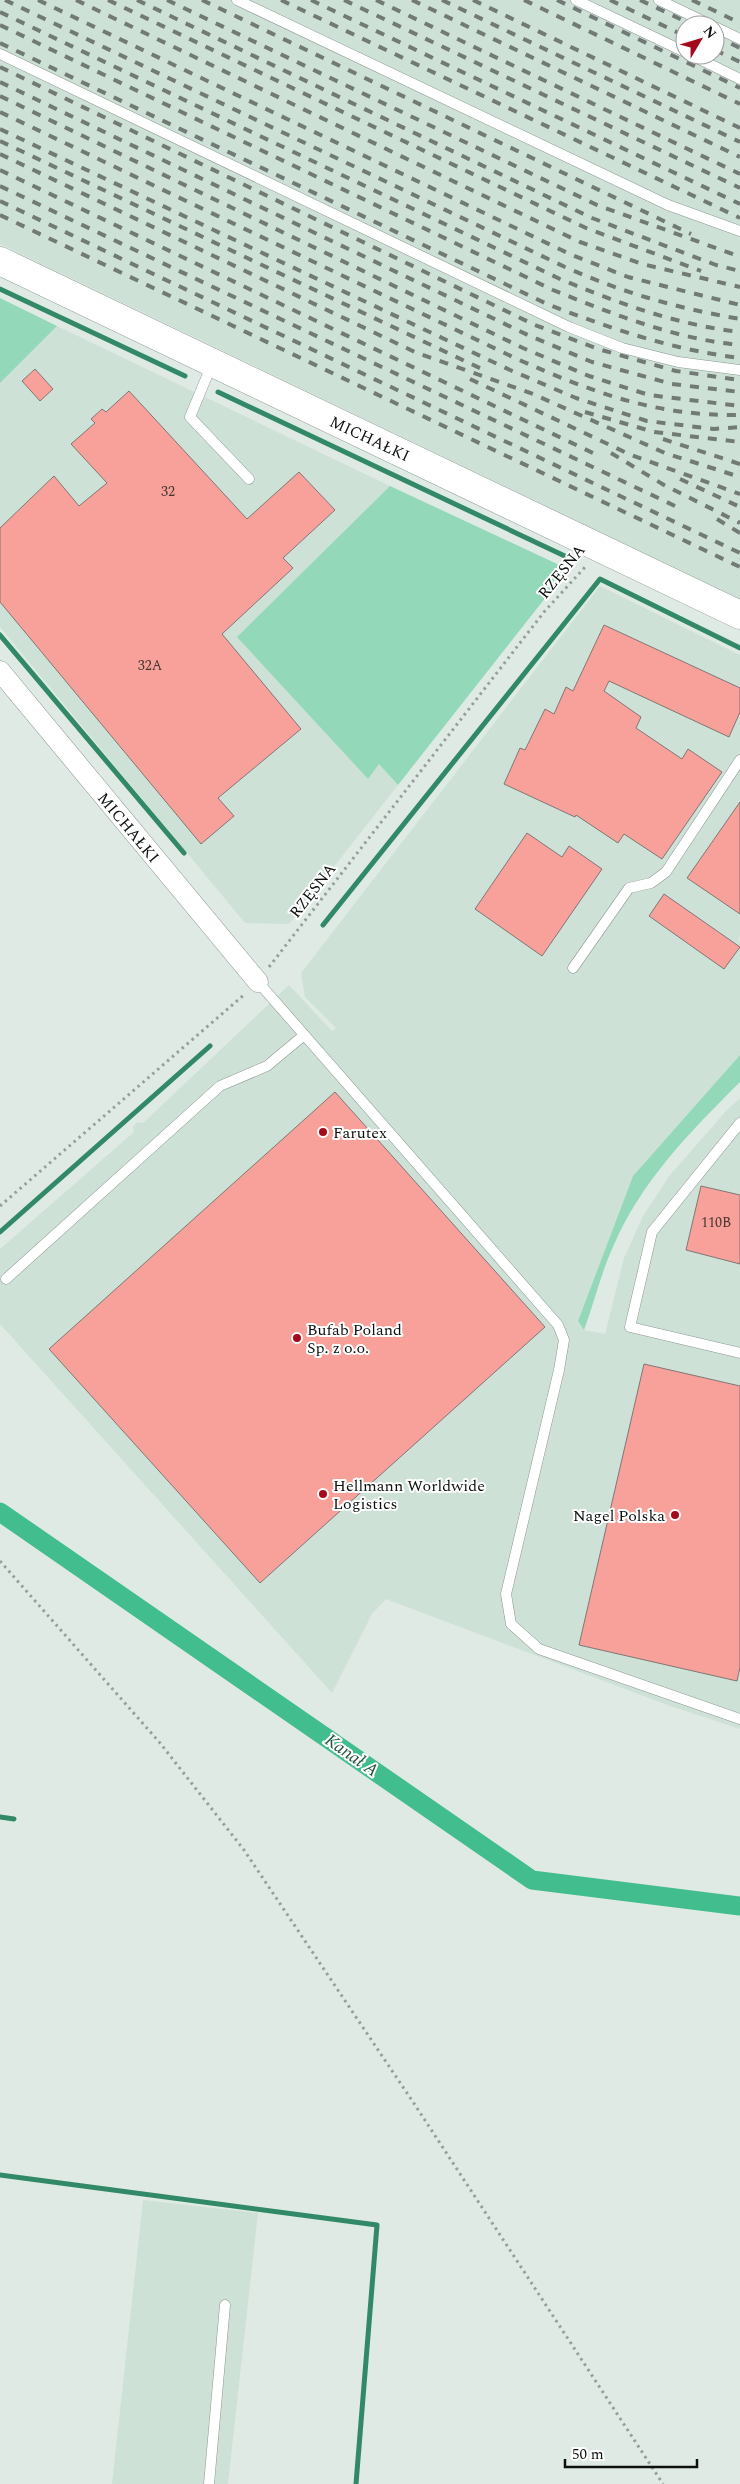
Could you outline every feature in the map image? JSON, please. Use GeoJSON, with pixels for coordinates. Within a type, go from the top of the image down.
{"type":"FeatureCollection","features":[{"type":"Feature","properties":{"kind":"street","name":"MICHAŁKI"},"geometry":{"type":"LineString","coordinates":[[0,261],[740,615]]}},
{"type":"Feature","properties":{"kind":"street","name":"MICHAŁKI"},"geometry":{"type":"LineString","coordinates":[[0,671],[258,982]]}},
{"type":"Feature","properties":{"kind":"lane"},"geometry":{"type":"LineString","coordinates":[[237,0],[668,205],[740,231]]}},
{"type":"Feature","properties":{"kind":"lane"},"geometry":{"type":"LineString","coordinates":[[576,0],[675,47]]}},
{"type":"Feature","properties":{"kind":"lane"},"geometry":{"type":"LineString","coordinates":[[659,0],[690,15]]}},
{"type":"Feature","properties":{"kind":"lane"},"geometry":{"type":"LineString","coordinates":[[725,32],[740,39]]}},
{"type":"Feature","properties":{"kind":"lane"},"geometry":{"type":"LineString","coordinates":[[0,54],[570,326],[622,348],[678,362],[740,370]]}},
{"type":"Feature","properties":{"kind":"lane"},"geometry":{"type":"LineString","coordinates":[[711,65],[740,79]]}},
{"type":"Feature","properties":{"kind":"lane"},"geometry":{"type":"LineString","coordinates":[[212,363],[190,417],[249,479]]}},
{"type":"Feature","properties":{"kind":"lane"},"geometry":{"type":"LineString","coordinates":[[573,968],[629,888],[651,883],[666,872],[740,760]]}},
{"type":"Feature","properties":{"kind":"lane"},"geometry":{"type":"LineString","coordinates":[[258,982],[303,1036],[558,1325],[564,1340],[555,1387],[506,1594],[511,1624],[539,1649],[740,1719]]}},
{"type":"Feature","properties":{"kind":"lane"},"geometry":{"type":"LineString","coordinates":[[6,1279],[220,1086],[246,1077],[267,1066],[303,1036]]}},
{"type":"Feature","properties":{"kind":"lane"},"geometry":{"type":"LineString","coordinates":[[740,1123],[652,1232],[630,1327],[740,1353]]}},
{"type":"Feature","properties":{"kind":"lane"},"geometry":{"type":"LineString","coordinates":[[209,2484],[225,2305]]}},
{"type":"Feature","properties":{"kind":"path","name":"RZĘSNA"},"geometry":{"type":"LineString","coordinates":[[0,1206],[258,982],[544,612],[587,564],[597,546]]}},
{"type":"Feature","properties":{"kind":"path"},"geometry":{"type":"LineString","coordinates":[[0,1561],[160,1742],[244,1850],[415,2105],[663,2484]]}},
{"type":"Feature","properties":{"kind":"shaded area"},"geometry":{"type":"Polygon","coordinates":[[[0,0],[740,0],[740,599],[0,244],[0,0]]]}},
{"type":"Feature","properties":{"kind":"shaded area"},"geometry":{"type":"Polygon","coordinates":[[[57,326],[390,486],[238,637],[368,779],[379,764],[398,785],[289,924],[245,923],[0,627],[0,383],[57,326]]]}},
{"type":"Feature","properties":{"kind":"shaded area"},"geometry":{"type":"Polygon","coordinates":[[[600,586],[740,655],[740,936],[738,939],[740,941],[740,1055],[633,1176],[578,1321],[584,1330],[605,1334],[624,1258],[643,1216],[670,1175],[727,1110],[740,1098],[740,1729],[670,1706],[386,1599],[372,1614],[332,1693],[0,1324],[0,1249],[134,1132],[133,1127],[137,1122],[143,1123],[289,985],[332,1031],[336,1028],[305,997],[301,973],[600,586]]]}},
{"type":"Feature","properties":{"kind":"shaded area"},"geometry":{"type":"Polygon","coordinates":[[[143,2200],[258,2213],[228,2484],[112,2484],[143,2200]]]}},
{"type":"Feature","properties":{"kind":"green space"},"geometry":{"type":"Polygon","coordinates":[[[0,298],[57,326],[0,383],[0,298]]]}},
{"type":"Feature","properties":{"kind":"green space"},"geometry":{"type":"Polygon","coordinates":[[[390,486],[568,569],[398,785],[379,764],[368,779],[237,637],[390,486]]]}},
{"type":"Feature","properties":{"kind":"green space"},"geometry":{"type":"Polygon","coordinates":[[[740,1055],[740,1082],[668,1158],[624,1223],[605,1267],[584,1330],[578,1321],[633,1176],[740,1055]]]}},
{"type":"Feature","properties":{"kind":"building"},"geometry":{"type":"Polygon","coordinates":[[[35,369],[53,389],[40,401],[22,381],[35,369]]]}},
{"type":"Feature","properties":{"kind":"building"},"geometry":{"type":"Polygon","coordinates":[[[129,391],[247,519],[299,472],[335,510],[283,558],[293,568],[222,634],[301,729],[218,798],[234,816],[201,844],[0,602],[0,528],[54,476],[79,506],[107,483],[71,444],[95,423],[91,419],[102,409],[106,412],[129,391]]]}},
{"type":"Feature","properties":{"kind":"building"},"geometry":{"type":"Polygon","coordinates":[[[604,625],[740,688],[740,712],[729,737],[609,681],[604,691],[641,717],[636,728],[682,759],[688,749],[722,772],[662,859],[624,834],[618,843],[576,815],[575,817],[504,784],[520,748],[525,750],[545,709],[554,714],[566,687],[573,691],[604,625]]]}},
{"type":"Feature","properties":{"kind":"building"},"geometry":{"type":"Polygon","coordinates":[[[740,802],[740,914],[687,878],[740,802]]]}},
{"type":"Feature","properties":{"kind":"building"},"geometry":{"type":"Polygon","coordinates":[[[527,833],[562,857],[569,846],[602,869],[542,956],[475,909],[527,833]]]}},
{"type":"Feature","properties":{"kind":"building"},"geometry":{"type":"Polygon","coordinates":[[[664,894],[740,947],[724,969],[649,916],[664,894]]]}},
{"type":"Feature","properties":{"kind":"building","name":"Bufab Poland Sp. z o.o."},"geometry":{"type":"Polygon","coordinates":[[[335,1092],[545,1327],[260,1583],[49,1349],[335,1092]]]}},
{"type":"Feature","properties":{"kind":"building"},"geometry":{"type":"Polygon","coordinates":[[[701,1186],[740,1195],[740,1264],[686,1250],[701,1186]]]}},
{"type":"Feature","properties":{"kind":"building","name":"Nagel Polska"},"geometry":{"type":"Polygon","coordinates":[[[644,1364],[740,1386],[740,1667],[737,1681],[579,1645],[644,1364]]]}},
{"type":"Feature","properties":{"kind":"waterway"},"geometry":{"type":"LineString","coordinates":[[0,289],[185,376]]}},
{"type":"Feature","properties":{"kind":"waterway"},"geometry":{"type":"LineString","coordinates":[[218,392],[569,558]]}},
{"type":"Feature","properties":{"kind":"waterway"},"geometry":{"type":"LineString","coordinates":[[323,925],[600,579],[740,648]]}},
{"type":"Feature","properties":{"kind":"waterway"},"geometry":{"type":"LineString","coordinates":[[0,635],[184,853]]}},
{"type":"Feature","properties":{"kind":"waterway"},"geometry":{"type":"LineString","coordinates":[[0,1232],[210,1046]]}},
{"type":"Feature","properties":{"kind":"waterway","name":"Kanał A"},"geometry":{"type":"LineString","coordinates":[[0,1512],[532,1880],[740,1906]]}},
{"type":"Feature","properties":{"kind":"waterway"},"geometry":{"type":"LineString","coordinates":[[0,1817],[14,1819]]}},
{"type":"Feature","properties":{"kind":"waterway"},"geometry":{"type":"LineString","coordinates":[[0,2175],[377,2225],[356,2484]]}},
{"type":"Feature","properties":{"kind":"railway"},"geometry":{"type":"LineString","coordinates":[[5,0],[565,267],[608,285],[651,299],[740,319]]}},
{"type":"Feature","properties":{"kind":"railway"},"geometry":{"type":"LineString","coordinates":[[38,0],[572,255],[628,277],[740,305]]}},
{"type":"Feature","properties":{"kind":"railway"},"geometry":{"type":"LineString","coordinates":[[76,0],[580,242],[642,264],[740,287]]}},
{"type":"Feature","properties":{"kind":"railway"},"geometry":{"type":"LineString","coordinates":[[108,0],[586,228],[701,271]]}},
{"type":"Feature","properties":{"kind":"railway"},"geometry":{"type":"LineString","coordinates":[[137,0],[592,218],[716,265],[740,271]]}},
{"type":"Feature","properties":{"kind":"railway"},"geometry":{"type":"LineString","coordinates":[[167,0],[597,205],[738,256]]}},
{"type":"Feature","properties":{"kind":"railway"},"geometry":{"type":"LineString","coordinates":[[202,0],[691,234]]}},
{"type":"Feature","properties":{"kind":"railway"},"geometry":{"type":"LineString","coordinates":[[281,0],[740,218]]}},
{"type":"Feature","properties":{"kind":"railway"},"geometry":{"type":"LineString","coordinates":[[311,0],[740,204]]}},
{"type":"Feature","properties":{"kind":"railway"},"geometry":{"type":"LineString","coordinates":[[344,0],[740,188]]}},
{"type":"Feature","properties":{"kind":"railway"},"geometry":{"type":"LineString","coordinates":[[376,0],[740,174]]}},
{"type":"Feature","properties":{"kind":"railway"},"geometry":{"type":"LineString","coordinates":[[412,0],[740,157]]}},
{"type":"Feature","properties":{"kind":"railway"},"geometry":{"type":"LineString","coordinates":[[442,0],[740,142]]}},
{"type":"Feature","properties":{"kind":"railway"},"geometry":{"type":"LineString","coordinates":[[473,0],[740,128]]}},
{"type":"Feature","properties":{"kind":"railway"},"geometry":{"type":"LineString","coordinates":[[524,0],[740,104]]}},
{"type":"Feature","properties":{"kind":"railway"},"geometry":{"type":"LineString","coordinates":[[557,0],[740,88]]}},
{"type":"Feature","properties":{"kind":"railway"},"geometry":{"type":"LineString","coordinates":[[610,0],[675,31]]}},
{"type":"Feature","properties":{"kind":"railway"},"geometry":{"type":"LineString","coordinates":[[640,0],[675,17]]}},
{"type":"Feature","properties":{"kind":"railway"},"geometry":{"type":"LineString","coordinates":[[692,0],[740,23]]}},
{"type":"Feature","properties":{"kind":"railway"},"geometry":{"type":"LineString","coordinates":[[0,12],[560,279],[648,312],[693,324],[740,332]]}},
{"type":"Feature","properties":{"kind":"railway"},"geometry":{"type":"LineString","coordinates":[[0,25],[553,290],[621,316],[668,331],[716,342],[740,345]]}},
{"type":"Feature","properties":{"kind":"railway"},"geometry":{"type":"LineString","coordinates":[[725,41],[740,48]]}},
{"type":"Feature","properties":{"kind":"railway"},"geometry":{"type":"LineString","coordinates":[[0,43],[547,304],[666,344],[740,358]]}},
{"type":"Feature","properties":{"kind":"railway"},"geometry":{"type":"LineString","coordinates":[[725,55],[740,62]]}},
{"type":"Feature","properties":{"kind":"railway"},"geometry":{"type":"LineString","coordinates":[[0,67],[535,325],[598,349],[676,371],[740,380]]}},
{"type":"Feature","properties":{"kind":"railway"},"geometry":{"type":"LineString","coordinates":[[0,82],[530,336],[592,362],[672,384],[740,392]]}},
{"type":"Feature","properties":{"kind":"railway"},"geometry":{"type":"LineString","coordinates":[[0,96],[523,348],[589,376],[649,395],[740,406]]}},
{"type":"Feature","properties":{"kind":"railway"},"geometry":{"type":"LineString","coordinates":[[0,112],[545,371],[599,392],[652,407],[709,414],[740,415]]}},
{"type":"Feature","properties":{"kind":"railway"},"geometry":{"type":"LineString","coordinates":[[0,129],[510,370],[576,398],[647,421],[714,429],[740,427]]}},
{"type":"Feature","properties":{"kind":"railway"},"geometry":{"type":"LineString","coordinates":[[0,141],[486,371]]}},
{"type":"Feature","properties":{"kind":"railway"},"geometry":{"type":"LineString","coordinates":[[0,154],[417,353],[533,394],[665,453],[740,477]]}},
{"type":"Feature","properties":{"kind":"railway"},"geometry":{"type":"LineString","coordinates":[[0,170],[595,454]]}},
{"type":"Feature","properties":{"kind":"railway"},"geometry":{"type":"LineString","coordinates":[[0,186],[675,506]]}},
{"type":"Feature","properties":{"kind":"railway"},"geometry":{"type":"LineString","coordinates":[[0,201],[740,553]]}},
{"type":"Feature","properties":{"kind":"railway"},"geometry":{"type":"LineString","coordinates":[[0,215],[740,567]]}},
{"type":"Feature","properties":{"kind":"railway"},"geometry":{"type":"LineString","coordinates":[[470,379],[631,455],[740,494]]}},
{"type":"Feature","properties":{"kind":"railway"},"geometry":{"type":"LineString","coordinates":[[585,412],[654,432],[740,442]]}},
{"type":"Feature","properties":{"kind":"railway"},"geometry":{"type":"LineString","coordinates":[[663,439],[740,464]]}},
{"type":"Feature","properties":{"kind":"railway"},"geometry":{"type":"LineString","coordinates":[[611,453],[664,485],[740,523]]}},
{"type":"Feature","properties":{"kind":"railway"},"geometry":{"type":"LineString","coordinates":[[680,479],[740,507]]}},
{"type":"Feature","properties":{"kind":"railway"},"geometry":{"type":"LineString","coordinates":[[717,519],[740,533]]}},
{"type":"Feature","properties":{"kind":"place","name":"Farutex"},"geometry":{"type":"Point","coordinates":[323,1132]}},
{"type":"Feature","properties":{"kind":"place","name":"Bufab Poland Sp. z o.o."},"geometry":{"type":"Point","coordinates":[297,1338]}},
{"type":"Feature","properties":{"kind":"place","name":"Hellmann Worldwide Logistics"},"geometry":{"type":"Point","coordinates":[323,1494]}},
{"type":"Feature","properties":{"kind":"place","name":"Nagel Polska"},"geometry":{"type":"Point","coordinates":[675,1515]}}]}
